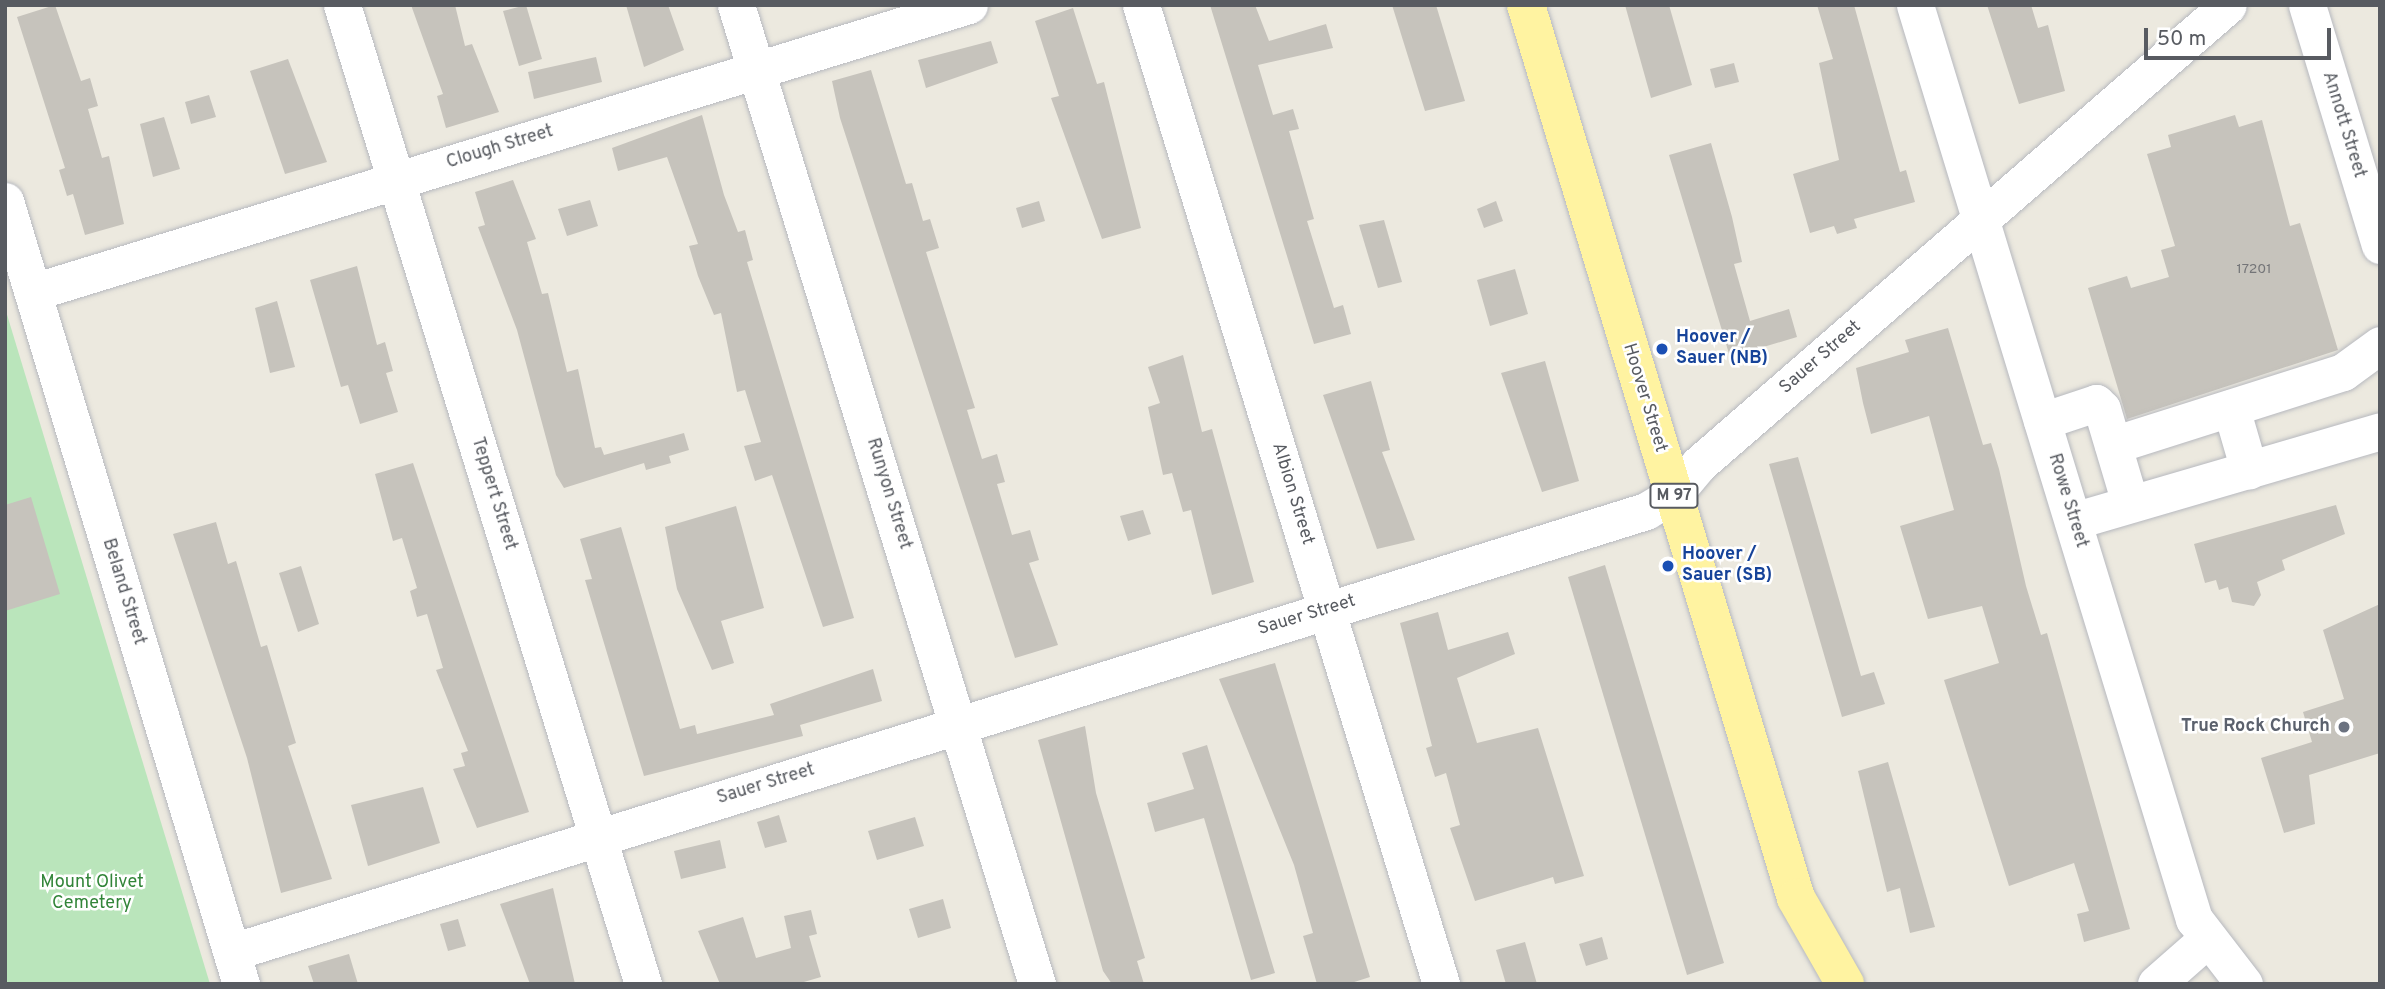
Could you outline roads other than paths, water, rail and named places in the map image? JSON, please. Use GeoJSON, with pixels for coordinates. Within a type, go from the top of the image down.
{"type":"FeatureCollection","features":[{"type":"Feature","properties":{"kind":"main road","name":"Hoover Street"},"geometry":{"type":"LineString","coordinates":[[1526,5],[1796,898],[1842,982]]}},
{"type":"Feature","properties":{"kind":"street","name":"Teppert Street"},"geometry":{"type":"LineString","coordinates":[[342,5],[643,984]]}},
{"type":"Feature","properties":{"kind":"street","name":"Runyon Street"},"geometry":{"type":"LineString","coordinates":[[736,5],[1037,984]]}},
{"type":"Feature","properties":{"kind":"street","name":"Clough Street"},"geometry":{"type":"LineString","coordinates":[[33,292],[968,5]]}},
{"type":"Feature","properties":{"kind":"street","name":"Albion Street"},"geometry":{"type":"LineString","coordinates":[[1141,5],[1441,984]]}},
{"type":"Feature","properties":{"kind":"street","name":"Rowe Street"},"geometry":{"type":"LineString","coordinates":[[1915,5],[2194,919],[2207,940],[2244,984]]}},
{"type":"Feature","properties":{"kind":"street","name":"Sauer Street"},"geometry":{"type":"LineString","coordinates":[[237,968],[599,838],[1646,511],[1673,495],[1699,464],[2228,5]]}},
{"type":"Feature","properties":{"kind":"street","name":"Annott Street"},"geometry":{"type":"LineString","coordinates":[[2307,5],[2380,245]]}},
{"type":"Feature","properties":{"kind":"street","name":"Beland Street"},"geometry":{"type":"LineString","coordinates":[[5,201],[237,968]]}},
{"type":"Feature","properties":{"kind":"street"},"geometry":{"type":"LineString","coordinates":[[2113,445],[2343,372],[2380,345]]}},
{"type":"Feature","properties":{"kind":"street"},"geometry":{"type":"LineString","coordinates":[[2042,421],[2096,403],[2113,445],[2130,503]]}},
{"type":"Feature","properties":{"kind":"street"},"geometry":{"type":"LineString","coordinates":[[2231,408],[2249,470]]}},
{"type":"Feature","properties":{"kind":"street"},"geometry":{"type":"LineString","coordinates":[[2073,521],[2380,431]]}},
{"type":"Feature","properties":{"kind":"street"},"geometry":{"type":"LineString","coordinates":[[2156,984],[2207,940]]}},
{"type":"Feature","properties":{"kind":"place","name":"Hoover / Sauer (NB)"},"geometry":{"type":"Point","coordinates":[1662,349]}},
{"type":"Feature","properties":{"kind":"place","name":"Hoover / Sauer (SB)"},"geometry":{"type":"Point","coordinates":[1668,566]}},
{"type":"Feature","properties":{"kind":"place","name":"True Rock Church"},"geometry":{"type":"Point","coordinates":[2344,727]}},
{"type":"Feature","properties":{"kind":"park label","name":"Mount Olivet Cemetery"},"geometry":{"type":"Point","coordinates":[92,894]}}]}
